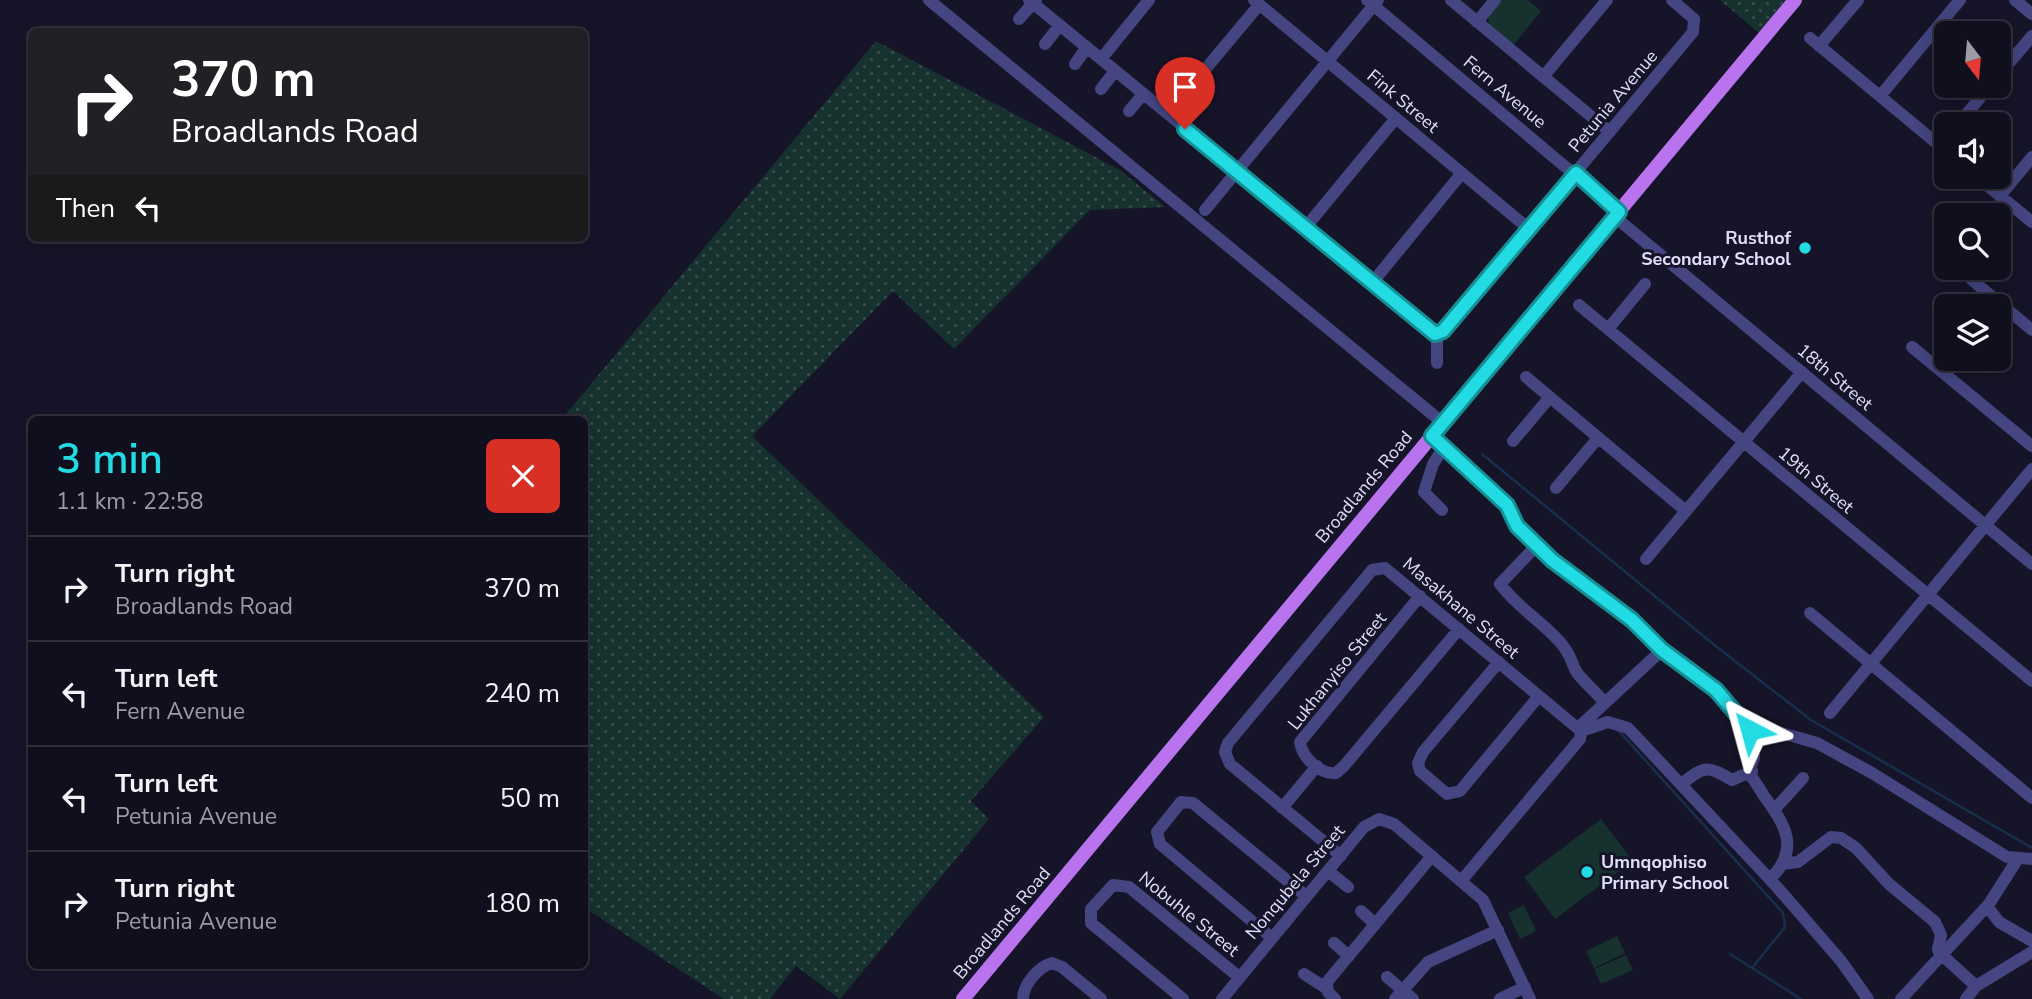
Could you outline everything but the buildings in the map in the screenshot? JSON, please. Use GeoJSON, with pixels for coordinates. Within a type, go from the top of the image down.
{"type":"FeatureCollection","features":[{"type":"Feature","properties":{"kind":"main road","name":"Broadlands Road"},"geometry":{"type":"LineString","coordinates":[[963,999],[1795,0]]}},
{"type":"Feature","properties":{"kind":"street"},"geometry":{"type":"LineString","coordinates":[[929,0],[1443,423]]}},
{"type":"Feature","properties":{"kind":"street"},"geometry":{"type":"LineString","coordinates":[[1101,59],[1150,0]]}},
{"type":"Feature","properties":{"kind":"street"},"geometry":{"type":"LineString","coordinates":[[1451,0],[1610,132]]}},
{"type":"Feature","properties":{"kind":"street"},"geometry":{"type":"LineString","coordinates":[[1477,22],[1495,0]]}},
{"type":"Feature","properties":{"kind":"street"},"geometry":{"type":"LineString","coordinates":[[1543,77],[1607,0]]}},
{"type":"Feature","properties":{"kind":"street","name":"Petunia Avenue"},"geometry":{"type":"LineString","coordinates":[[1437,334],[1443,331],[1529,229],[1695,28],[1694,19],[1672,0]]}},
{"type":"Feature","properties":{"kind":"street"},"geometry":{"type":"LineString","coordinates":[[1858,0],[1815,42],[1934,137]]}},
{"type":"Feature","properties":{"kind":"street"},"geometry":{"type":"LineString","coordinates":[[1880,96],[1960,0]]}},
{"type":"Feature","properties":{"kind":"street"},"geometry":{"type":"LineString","coordinates":[[2015,0],[2032,14]]}},
{"type":"Feature","properties":{"kind":"street"},"geometry":{"type":"LineString","coordinates":[[1019,19],[1033,1],[1305,228],[1437,334],[1437,363]]}},
{"type":"Feature","properties":{"kind":"street"},"geometry":{"type":"LineString","coordinates":[[1168,114],[1256,2]]}},
{"type":"Feature","properties":{"kind":"street","name":"Fink Street"},"geometry":{"type":"LineString","coordinates":[[1256,2],[1529,229]]}},
{"type":"Feature","properties":{"kind":"street"},"geometry":{"type":"LineString","coordinates":[[1205,210],[1373,2]]}},
{"type":"Feature","properties":{"kind":"street","name":"Fern Avenue"},"geometry":{"type":"LineString","coordinates":[[1373,2],[1576,173],[1617,214]]}},
{"type":"Feature","properties":{"kind":"street"},"geometry":{"type":"LineString","coordinates":[[1045,44],[1060,25]]}},
{"type":"Feature","properties":{"kind":"street"},"geometry":{"type":"LineString","coordinates":[[2011,61],[2032,36]]}},
{"type":"Feature","properties":{"kind":"street"},"geometry":{"type":"LineString","coordinates":[[1075,64],[1087,47]]}},
{"type":"Feature","properties":{"kind":"street"},"geometry":{"type":"LineString","coordinates":[[1101,89],[1115,71]]}},
{"type":"Feature","properties":{"kind":"street"},"geometry":{"type":"LineString","coordinates":[[1129,111],[1143,94]]}},
{"type":"Feature","properties":{"kind":"street"},"geometry":{"type":"LineString","coordinates":[[1968,112],[1980,98]]}},
{"type":"Feature","properties":{"kind":"street"},"geometry":{"type":"LineString","coordinates":[[1305,228],[1396,118]]}},
{"type":"Feature","properties":{"kind":"street"},"geometry":{"type":"LineString","coordinates":[[2000,196],[2032,157]]}},
{"type":"Feature","properties":{"kind":"street"},"geometry":{"type":"LineString","coordinates":[[1372,283],[1462,173]]}},
{"type":"Feature","properties":{"kind":"street"},"geometry":{"type":"LineString","coordinates":[[1992,189],[2032,222]]}},
{"type":"Feature","properties":{"kind":"street","name":"18th Street"},"geometry":{"type":"LineString","coordinates":[[1617,214],[1801,372],[2032,564]]}},
{"type":"Feature","properties":{"kind":"street"},"geometry":{"type":"LineString","coordinates":[[1972,280],[2032,330]]}},
{"type":"Feature","properties":{"kind":"street"},"geometry":{"type":"LineString","coordinates":[[1608,329],[1645,284]]}},
{"type":"Feature","properties":{"kind":"street","name":"19th Street"},"geometry":{"type":"LineString","coordinates":[[1579,305],[2032,681]]}},
{"type":"Feature","properties":{"kind":"street"},"geometry":{"type":"LineString","coordinates":[[1912,347],[2032,446]]}},
{"type":"Feature","properties":{"kind":"street"},"geometry":{"type":"LineString","coordinates":[[1646,559],[1801,372]]}},
{"type":"Feature","properties":{"kind":"street"},"geometry":{"type":"LineString","coordinates":[[1526,377],[1686,511]]}},
{"type":"Feature","properties":{"kind":"street"},"geometry":{"type":"LineString","coordinates":[[1513,441],[1550,397]]}},
{"type":"Feature","properties":{"kind":"street"},"geometry":{"type":"LineString","coordinates":[[1432,436],[1507,505],[1517,526],[1552,560],[1632,620],[1662,650],[1716,690],[1746,721],[1754,758],[1751,771],[1786,829],[1782,864],[1770,879]]}},
{"type":"Feature","properties":{"kind":"street"},"geometry":{"type":"LineString","coordinates":[[1556,488],[1598,438]]}},
{"type":"Feature","properties":{"kind":"street"},"geometry":{"type":"LineString","coordinates":[[1442,510],[1426,496],[1424,490],[1433,464],[1444,447]]}},
{"type":"Feature","properties":{"kind":"street"},"geometry":{"type":"LineString","coordinates":[[1830,713],[2032,469]]}},
{"type":"Feature","properties":{"kind":"street"},"geometry":{"type":"LineString","coordinates":[[1538,544],[1521,565],[1501,580],[1500,584],[1521,610],[1539,619],[1571,654],[1576,673],[1604,702]]}},
{"type":"Feature","properties":{"kind":"street","name":"Masakhane Street"},"geometry":{"type":"LineString","coordinates":[[1341,856],[1230,764],[1225,756],[1228,743],[1373,570],[1385,568],[1580,730]]}},
{"type":"Feature","properties":{"kind":"street","name":"Lukhanyiso Street"},"geometry":{"type":"LineString","coordinates":[[1317,766],[1302,753],[1300,742],[1303,736],[1420,596]]}},
{"type":"Feature","properties":{"kind":"street"},"geometry":{"type":"LineString","coordinates":[[1810,613],[2032,798]]}},
{"type":"Feature","properties":{"kind":"street"},"geometry":{"type":"LineString","coordinates":[[1282,808],[1317,766],[1330,774],[1345,766],[1459,629]]}},
{"type":"Feature","properties":{"kind":"street"},"geometry":{"type":"LineString","coordinates":[[1462,880],[1580,738],[1580,730],[1604,702],[1662,650]]}},
{"type":"Feature","properties":{"kind":"street"},"geometry":{"type":"LineString","coordinates":[[1499,662],[1420,758],[1420,771],[1432,782],[1447,794],[1460,791],[1539,696]]}},
{"type":"Feature","properties":{"kind":"street"},"geometry":{"type":"LineString","coordinates":[[1580,730],[1608,722],[1621,724],[1683,783],[1770,879],[1841,961],[1868,999]]}},
{"type":"Feature","properties":{"kind":"street"},"geometry":{"type":"LineString","coordinates":[[1751,735],[1767,729],[1817,743],[1872,772],[2007,857],[2017,860],[2032,859]]}},
{"type":"Feature","properties":{"kind":"street"},"geometry":{"type":"LineString","coordinates":[[1683,783],[1699,770],[1712,768],[1732,780],[1751,771]]}},
{"type":"Feature","properties":{"kind":"street"},"geometry":{"type":"LineString","coordinates":[[1774,810],[1803,778]]}},
{"type":"Feature","properties":{"kind":"street"},"geometry":{"type":"LineString","coordinates":[[1272,937],[1160,844],[1157,832],[1166,818],[1181,802],[1193,803],[1307,896]]}},
{"type":"Feature","properties":{"kind":"street","name":"Nonqubela Street"},"geometry":{"type":"LineString","coordinates":[[1222,999],[1364,827],[1380,819],[1394,824],[1462,880],[1486,904],[1528,993]]}},
{"type":"Feature","properties":{"kind":"street"},"geometry":{"type":"LineString","coordinates":[[1782,864],[1798,862],[1831,837],[1846,841],[1889,884],[1936,924],[1941,935],[1938,948],[1942,957],[1976,986]]}},
{"type":"Feature","properties":{"kind":"street"},"geometry":{"type":"LineString","coordinates":[[1304,974],[1331,993],[1349,956],[1432,856]]}},
{"type":"Feature","properties":{"kind":"street"},"geometry":{"type":"LineString","coordinates":[[1900,999],[1987,906],[2017,860]]}},
{"type":"Feature","properties":{"kind":"street"},"geometry":{"type":"LineString","coordinates":[[1328,871],[1348,887]]}},
{"type":"Feature","properties":{"kind":"street","name":"Nobuhle Street"},"geometry":{"type":"LineString","coordinates":[[1182,999],[1091,923],[1091,909],[1113,885],[1129,887],[1239,977]]}},
{"type":"Feature","properties":{"kind":"street"},"geometry":{"type":"LineString","coordinates":[[1987,906],[1999,922],[2032,941]]}},
{"type":"Feature","properties":{"kind":"street"},"geometry":{"type":"LineString","coordinates":[[1361,911],[1376,924]]}},
{"type":"Feature","properties":{"kind":"street"},"geometry":{"type":"LineString","coordinates":[[1398,994],[1428,962],[1498,930]]}},
{"type":"Feature","properties":{"kind":"street"},"geometry":{"type":"LineString","coordinates":[[1334,943],[1349,956]]}},
{"type":"Feature","properties":{"kind":"street"},"geometry":{"type":"LineString","coordinates":[[1966,999],[1976,986],[2032,952]]}},
{"type":"Feature","properties":{"kind":"street"},"geometry":{"type":"LineString","coordinates":[[1023,999],[1024,990],[1041,968],[1052,963],[1062,967],[1101,999]]}},
{"type":"Feature","properties":{"kind":"street"},"geometry":{"type":"LineString","coordinates":[[1387,977],[1398,994],[1413,999]]}},
{"type":"Feature","properties":{"kind":"street"},"geometry":{"type":"LineString","coordinates":[[1500,999],[1528,993]]}},
{"type":"Feature","properties":{"kind":"green space"},"geometry":{"type":"Polygon","coordinates":[[[1501,0],[1528,0],[1541,11],[1513,46],[1489,26],[1488,15],[1501,0]]]}},
{"type":"Feature","properties":{"kind":"green space"},"geometry":{"type":"Polygon","coordinates":[[[1720,0],[1785,0],[1759,33],[1720,0]]]}},
{"type":"Feature","properties":{"kind":"green space"},"geometry":{"type":"Polygon","coordinates":[[[876,41],[1120,170],[1165,207],[1090,210],[954,349],[893,291],[752,436],[1044,717],[971,801],[989,819],[840,999],[796,966],[770,999],[724,999],[588,910],[588,416],[564,416],[876,41]]]}},
{"type":"Feature","properties":{"kind":"green space"},"geometry":{"type":"Polygon","coordinates":[[[1601,819],[1633,861],[1555,919],[1524,877],[1601,819]]]}},
{"type":"Feature","properties":{"kind":"green space"},"geometry":{"type":"Polygon","coordinates":[[[1524,905],[1536,931],[1520,939],[1508,913],[1524,905]]]}},
{"type":"Feature","properties":{"kind":"green space"},"geometry":{"type":"Polygon","coordinates":[[[1617,936],[1625,953],[1594,968],[1586,951],[1617,936]]]}},
{"type":"Feature","properties":{"kind":"green space"},"geometry":{"type":"Polygon","coordinates":[[[1626,955],[1633,970],[1601,984],[1594,969],[1626,955]]]}},
{"type":"Feature","properties":{"kind":"waterway"},"geometry":{"type":"LineString","coordinates":[[1482,454],[1713,644],[1811,720],[2032,848]]}},
{"type":"Feature","properties":{"kind":"waterway"},"geometry":{"type":"LineString","coordinates":[[1618,730],[1783,913],[1785,927],[1752,968]]}},
{"type":"Feature","properties":{"kind":"waterway"},"geometry":{"type":"LineString","coordinates":[[1730,954],[1801,999]]}},
{"type":"Feature","properties":{"kind":"place","name":"Rusthof Secondary School"},"geometry":{"type":"Point","coordinates":[1805,248]}},
{"type":"Feature","properties":{"kind":"place","name":"Umnqophiso Primary School"},"geometry":{"type":"Point","coordinates":[1587,872]}},
{"type":"Feature","properties":{"kind":"route"},"geometry":{"type":"LineString","coordinates":[[1185,129],[1435,334],[1443,331],[1576,173],[1619,212],[1432,436],[1507,505],[1517,526],[1552,560],[1632,620],[1662,650],[1716,690],[1746,721],[1750,730]]}}]}
